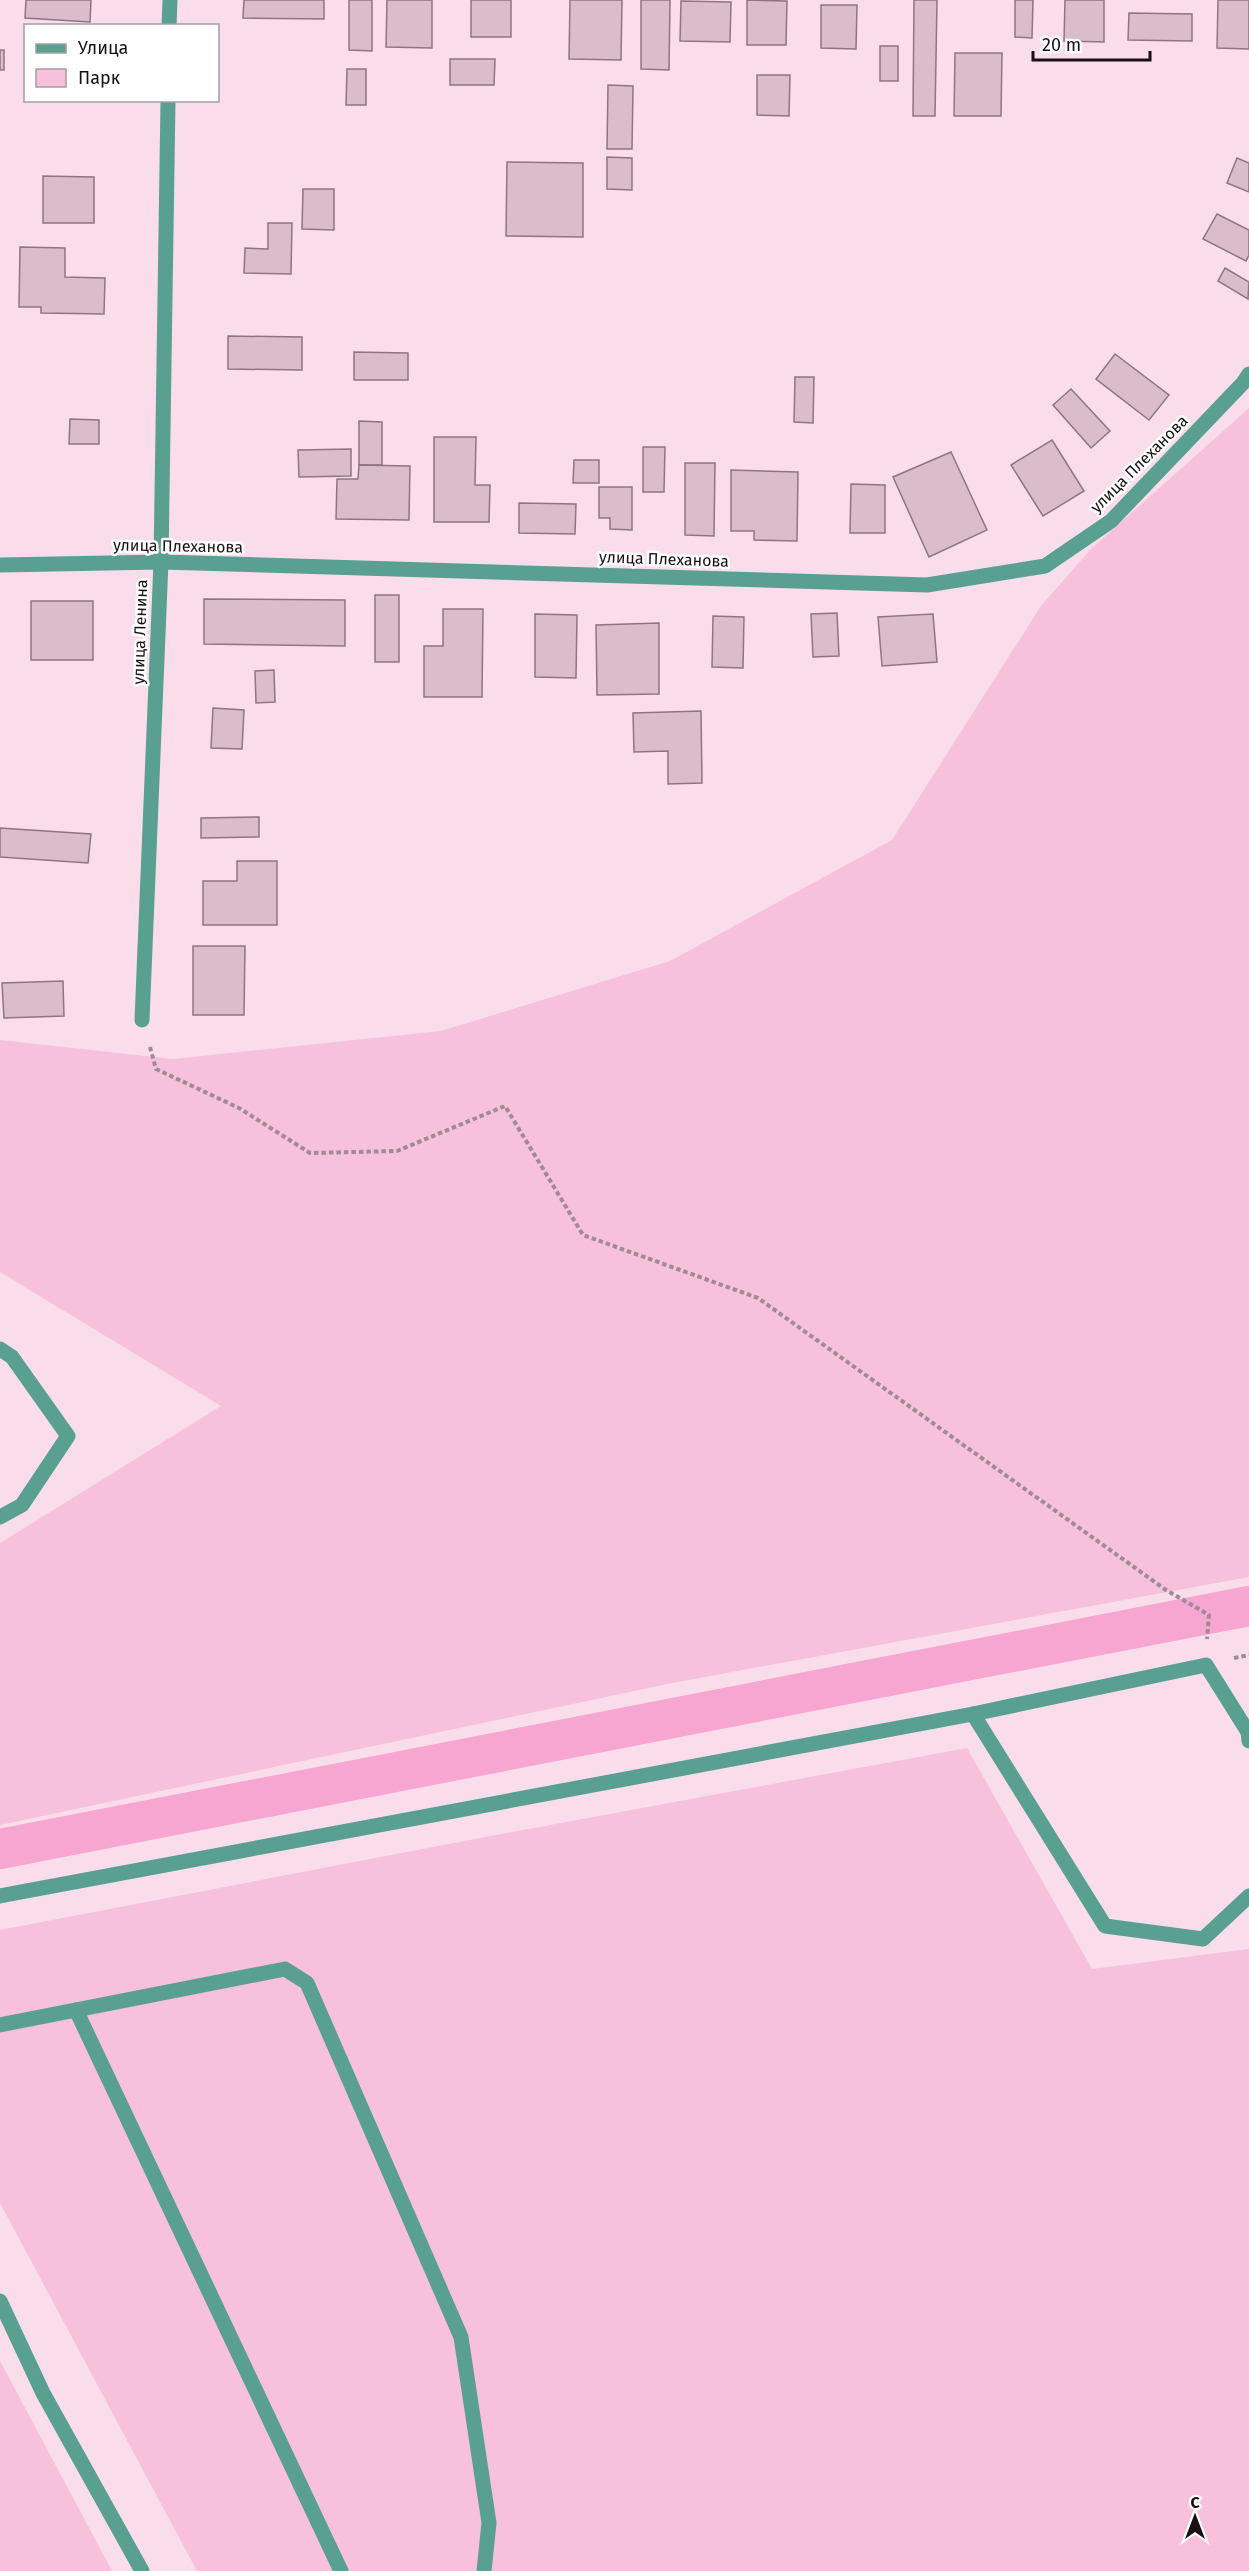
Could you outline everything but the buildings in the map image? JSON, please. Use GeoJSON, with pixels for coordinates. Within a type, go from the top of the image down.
{"type":"FeatureCollection","features":[{"type":"Feature","properties":{"kind":"street"},"geometry":{"type":"LineString","coordinates":[[169,24],[170,0]]}},
{"type":"Feature","properties":{"kind":"street","name":"улица Ленина"},"geometry":{"type":"LineString","coordinates":[[142,1020],[161,562],[168,102]]}},
{"type":"Feature","properties":{"kind":"street","name":"улица Плеханова"},"geometry":{"type":"LineString","coordinates":[[0,565],[161,562],[927,585],[1045,566],[1111,521],[1249,374]]}},
{"type":"Feature","properties":{"kind":"street"},"geometry":{"type":"LineString","coordinates":[[0,1349],[12,1356],[68,1436],[22,1505],[0,1517]]}},
{"type":"Feature","properties":{"kind":"street"},"geometry":{"type":"LineString","coordinates":[[0,1896],[973,1714],[1206,1665],[1248,1732],[1249,1741]]}},
{"type":"Feature","properties":{"kind":"street"},"geometry":{"type":"LineString","coordinates":[[973,1714],[1105,1926],[1203,1939],[1249,1896]]}},
{"type":"Feature","properties":{"kind":"street"},"geometry":{"type":"LineString","coordinates":[[0,2025],[285,1969],[307,1983],[460,2337],[489,2523],[484,2571]]}},
{"type":"Feature","properties":{"kind":"street"},"geometry":{"type":"LineString","coordinates":[[76,2010],[341,2571]]}},
{"type":"Feature","properties":{"kind":"street"},"geometry":{"type":"LineString","coordinates":[[0,2301],[43,2393],[142,2571]]}},
{"type":"Feature","properties":{"kind":"path"},"geometry":{"type":"LineString","coordinates":[[142,1020],[156,1069],[239,1108],[310,1153],[397,1151],[505,1106],[583,1235],[758,1298],[1166,1590],[1209,1615],[1206,1665]]}},
{"type":"Feature","properties":{"kind":"green space"},"geometry":{"type":"Polygon","coordinates":[[[1249,408],[1249,1577],[672,1683],[0,1825],[0,1543],[221,1406],[0,1272],[0,1040],[173,1059],[441,1031],[670,961],[892,840],[1041,606],[1091,549],[1249,408]]]}},
{"type":"Feature","properties":{"kind":"green space"},"geometry":{"type":"Polygon","coordinates":[[[967,1748],[1092,1969],[1249,1949],[1249,2571],[197,2571],[0,2203],[0,1930],[967,1748]]]}},
{"type":"Feature","properties":{"kind":"green space"},"geometry":{"type":"Polygon","coordinates":[[[0,2361],[112,2571],[0,2571],[0,2361]]]}},
{"type":"Feature","properties":{"kind":"waterway"},"geometry":{"type":"LineString","coordinates":[[0,1849],[1249,1606]]}}]}
